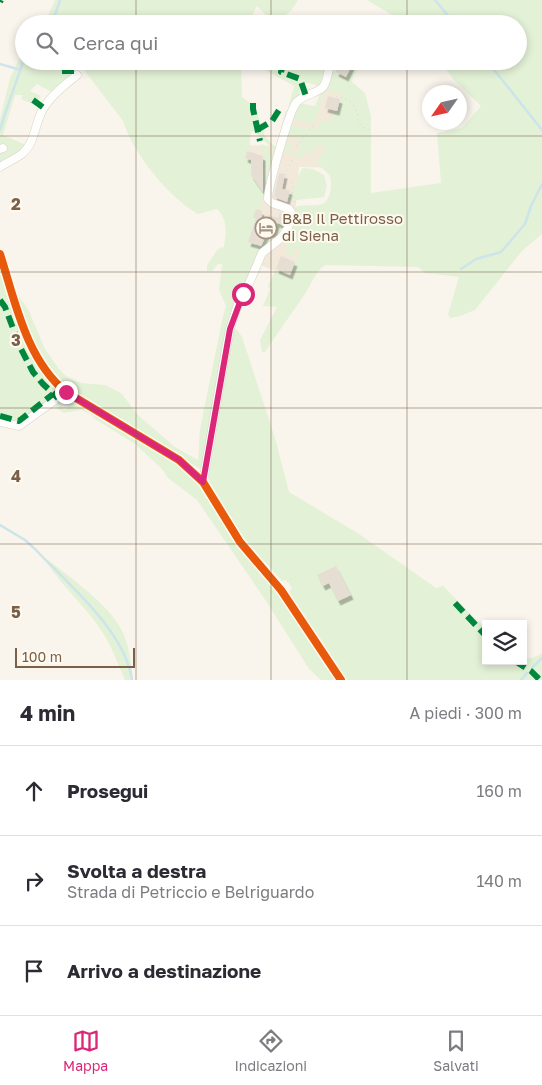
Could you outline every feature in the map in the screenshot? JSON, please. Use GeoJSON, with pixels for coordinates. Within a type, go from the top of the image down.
{"type":"FeatureCollection","features":[{"type":"Feature","properties":{"kind":"street"},"geometry":{"type":"LineString","coordinates":[[203,482],[226,349],[235,312],[262,253],[267,247],[281,238],[288,228],[292,214],[289,209],[272,203],[268,199],[282,144],[295,105],[302,98],[324,85],[328,70]]}},
{"type":"Feature","properties":{"kind":"street"},"geometry":{"type":"LineString","coordinates":[[0,167],[26,150],[46,104],[77,75]]}},
{"type":"Feature","properties":{"kind":"street"},"geometry":{"type":"LineString","coordinates":[[0,254],[20,316],[35,352],[50,377],[66,392],[179,460],[203,482],[240,542],[277,584],[341,680]]}},
{"type":"Feature","properties":{"kind":"street"},"geometry":{"type":"LineString","coordinates":[[0,422],[19,426],[66,392]]}},
{"type":"Feature","properties":{"kind":"path"},"geometry":{"type":"LineString","coordinates":[[336,96],[345,99],[357,108],[356,115],[360,125],[364,129],[371,130]]}},
{"type":"Feature","properties":{"kind":"path"},"geometry":{"type":"LineString","coordinates":[[296,146],[313,126]]}},
{"type":"Feature","properties":{"kind":"path"},"geometry":{"type":"LineString","coordinates":[[286,174],[292,160]]}},
{"type":"Feature","properties":{"kind":"path"},"geometry":{"type":"LineString","coordinates":[[293,182],[292,195],[296,205]]}},
{"type":"Feature","properties":{"kind":"path"},"geometry":{"type":"LineString","coordinates":[[285,584],[292,580],[293,582]]}},
{"type":"Feature","properties":{"kind":"shaded area"},"geometry":{"type":"Polygon","coordinates":[[[333,70],[353,70],[343,168],[299,167],[295,216],[303,245],[291,278],[254,262],[246,244],[241,166],[244,145],[276,146],[286,110],[314,118],[333,70]]]}},
{"type":"Feature","properties":{"kind":"green space"},"geometry":{"type":"Polygon","coordinates":[[[55,0],[298,0],[290,12],[285,15],[266,15],[257,6],[252,15],[48,15],[55,0]]]}},
{"type":"Feature","properties":{"kind":"green space"},"geometry":{"type":"Polygon","coordinates":[[[367,0],[542,0],[542,234],[522,251],[475,310],[450,318],[448,314],[459,277],[425,273],[418,267],[325,265],[316,274],[305,294],[265,352],[262,352],[260,340],[277,307],[263,306],[270,289],[268,286],[276,269],[290,274],[300,249],[296,247],[293,256],[285,253],[287,247],[282,240],[293,211],[297,206],[324,203],[328,198],[331,184],[330,177],[326,171],[316,164],[324,146],[316,145],[313,154],[304,152],[303,158],[283,151],[286,140],[292,145],[290,152],[298,153],[300,142],[298,139],[287,137],[290,125],[310,129],[319,126],[321,120],[331,122],[334,110],[337,111],[342,95],[325,90],[314,124],[292,119],[299,103],[315,106],[329,70],[337,70],[336,72],[346,77],[349,70],[358,70],[351,81],[365,93],[371,116],[371,193],[441,183],[437,133],[467,130],[467,122],[481,106],[467,93],[467,85],[459,85],[447,70],[527,70],[527,15],[392,15],[367,0]]]}},
{"type":"Feature","properties":{"kind":"green space"},"geometry":{"type":"Polygon","coordinates":[[[15,68],[15,70],[73,70],[72,77],[54,91],[51,92],[37,84],[30,91],[41,96],[35,105],[21,99],[23,95],[15,95],[3,135],[26,145],[21,152],[0,165],[0,119],[10,78],[15,68]]]}},
{"type":"Feature","properties":{"kind":"green space"},"geometry":{"type":"Polygon","coordinates":[[[84,70],[241,70],[242,97],[256,108],[260,123],[265,126],[264,135],[277,149],[276,152],[254,131],[251,131],[249,152],[246,152],[245,158],[251,161],[263,186],[263,149],[259,149],[261,144],[275,157],[266,191],[263,193],[261,210],[256,209],[254,217],[263,221],[261,228],[253,226],[248,242],[262,247],[267,233],[274,235],[277,223],[284,225],[277,236],[261,250],[234,307],[202,467],[200,469],[58,381],[34,340],[18,295],[28,309],[45,349],[67,377],[81,383],[105,385],[121,393],[139,416],[175,447],[198,460],[200,429],[226,306],[219,290],[222,264],[218,264],[212,271],[207,271],[207,265],[218,249],[224,247],[225,222],[217,209],[198,214],[175,197],[143,160],[123,121],[84,70]]]}},
{"type":"Feature","properties":{"kind":"green space"},"geometry":{"type":"Polygon","coordinates":[[[265,70],[326,70],[323,82],[320,86],[304,82],[301,84],[299,95],[281,136],[294,86],[265,70]]]}},
{"type":"Feature","properties":{"kind":"green space"},"geometry":{"type":"Polygon","coordinates":[[[303,168],[313,169],[324,175],[327,186],[324,197],[288,201],[289,193],[294,188],[303,168]]]}},
{"type":"Feature","properties":{"kind":"green space"},"geometry":{"type":"Polygon","coordinates":[[[0,266],[43,372],[57,392],[53,389],[52,391],[56,394],[19,424],[0,419],[0,266]]]}},
{"type":"Feature","properties":{"kind":"green space"},"geometry":{"type":"Polygon","coordinates":[[[233,327],[242,337],[275,438],[289,492],[359,534],[436,588],[443,586],[482,625],[482,665],[527,665],[527,658],[533,658],[542,653],[542,680],[346,680],[289,592],[292,588],[287,580],[282,581],[243,537],[208,480],[233,327]]]}},
{"type":"Feature","properties":{"kind":"green space"},"geometry":{"type":"Polygon","coordinates":[[[67,397],[95,412],[191,475],[203,488],[237,544],[278,593],[336,680],[321,680],[309,669],[266,601],[197,500],[168,478],[163,470],[135,444],[90,414],[81,410],[64,413],[52,405],[59,401],[64,410],[69,407],[64,399],[67,397]]]}},
{"type":"Feature","properties":{"kind":"green space"},"geometry":{"type":"Polygon","coordinates":[[[48,560],[87,591],[114,618],[126,639],[133,680],[125,680],[100,628],[53,572],[46,562],[48,560]]]}},
{"type":"Feature","properties":{"kind":"building"},"geometry":{"type":"Polygon","coordinates":[[[337,70],[350,70],[346,77],[336,72],[337,70]]]}},
{"type":"Feature","properties":{"kind":"building"},"geometry":{"type":"Polygon","coordinates":[[[328,96],[340,99],[337,111],[325,108],[328,96]]]}},
{"type":"Feature","properties":{"kind":"building"},"geometry":{"type":"Polygon","coordinates":[[[247,151],[263,156],[263,192],[251,175],[251,160],[245,158],[247,151]]]}},
{"type":"Feature","properties":{"kind":"building"},"geometry":{"type":"Polygon","coordinates":[[[279,173],[285,174],[282,189],[290,190],[287,202],[274,197],[279,173]]]}},
{"type":"Feature","properties":{"kind":"building"},"geometry":{"type":"Polygon","coordinates":[[[256,209],[262,211],[262,224],[266,224],[268,215],[278,218],[280,212],[286,215],[283,225],[277,223],[274,235],[267,233],[261,246],[248,242],[256,218],[253,218],[256,209]]]}},
{"type":"Feature","properties":{"kind":"building"},"geometry":{"type":"Polygon","coordinates":[[[281,256],[295,262],[290,275],[276,269],[281,256]]]}},
{"type":"Feature","properties":{"kind":"building"},"geometry":{"type":"Polygon","coordinates":[[[336,566],[351,595],[338,601],[329,583],[323,586],[317,575],[336,566]]]}},
{"type":"Feature","properties":{"kind":"waterway"},"geometry":{"type":"LineString","coordinates":[[55,15],[60,0]]}},
{"type":"Feature","properties":{"kind":"waterway"},"geometry":{"type":"LineString","coordinates":[[435,0],[448,15]]}},
{"type":"Feature","properties":{"kind":"waterway"},"geometry":{"type":"LineString","coordinates":[[0,64],[15,68]]}},
{"type":"Feature","properties":{"kind":"waterway"},"geometry":{"type":"LineString","coordinates":[[0,130],[20,70]]}},
{"type":"Feature","properties":{"kind":"waterway"},"geometry":{"type":"LineString","coordinates":[[494,70],[542,130]]}},
{"type":"Feature","properties":{"kind":"waterway"},"geometry":{"type":"LineString","coordinates":[[461,269],[476,259],[501,252],[525,224],[531,206],[542,184]]}},
{"type":"Feature","properties":{"kind":"waterway"},"geometry":{"type":"LineString","coordinates":[[0,525],[25,540],[94,610],[119,644],[132,680]]}},
{"type":"Feature","properties":{"kind":"waterway"},"geometry":{"type":"LineString","coordinates":[[533,667],[542,658]]}},
{"type":"Feature","properties":{"kind":"waterway"},"geometry":{"type":"LineString","coordinates":[[521,680],[527,673]]}},
{"type":"Feature","properties":{"kind":"marked path"},"geometry":{"type":"LineString","coordinates":[[282,70],[281,72],[300,79],[306,96]]}},
{"type":"Feature","properties":{"kind":"marked path"},"geometry":{"type":"LineString","coordinates":[[62,71],[75,71],[77,75]]}},
{"type":"Feature","properties":{"kind":"marked path"},"geometry":{"type":"LineString","coordinates":[[33,100],[44,108]]}},
{"type":"Feature","properties":{"kind":"marked path"},"geometry":{"type":"LineString","coordinates":[[253,103],[260,141]]}},
{"type":"Feature","properties":{"kind":"marked path"},"geometry":{"type":"LineString","coordinates":[[257,130],[272,121],[281,107]]}},
{"type":"Feature","properties":{"kind":"marked path"},"geometry":{"type":"LineString","coordinates":[[0,300],[5,307],[20,347],[33,372],[58,398]]}},
{"type":"Feature","properties":{"kind":"marked path"},"geometry":{"type":"LineString","coordinates":[[0,416],[19,421],[53,394]]}},
{"type":"Feature","properties":{"kind":"marked path"},"geometry":{"type":"LineString","coordinates":[[455,603],[482,632]]}},
{"type":"Feature","properties":{"kind":"marked path"},"geometry":{"type":"LineString","coordinates":[[521,665],[540,680]]}},
{"type":"Feature","properties":{"kind":"cycle path"},"geometry":{"type":"LineString","coordinates":[[0,254],[17,310],[31,346],[52,379],[66,392],[179,460],[203,482],[240,542],[281,590],[341,680]]}},
{"type":"Feature","properties":{"kind":"place","name":"B&B Il Pettirosso di Siena"},"geometry":{"type":"Point","coordinates":[266,228]}},
{"type":"Feature","properties":{"kind":"route"},"geometry":{"type":"LineString","coordinates":[[66,392],[179,460],[203,482],[230,329],[243,294]]}}]}
